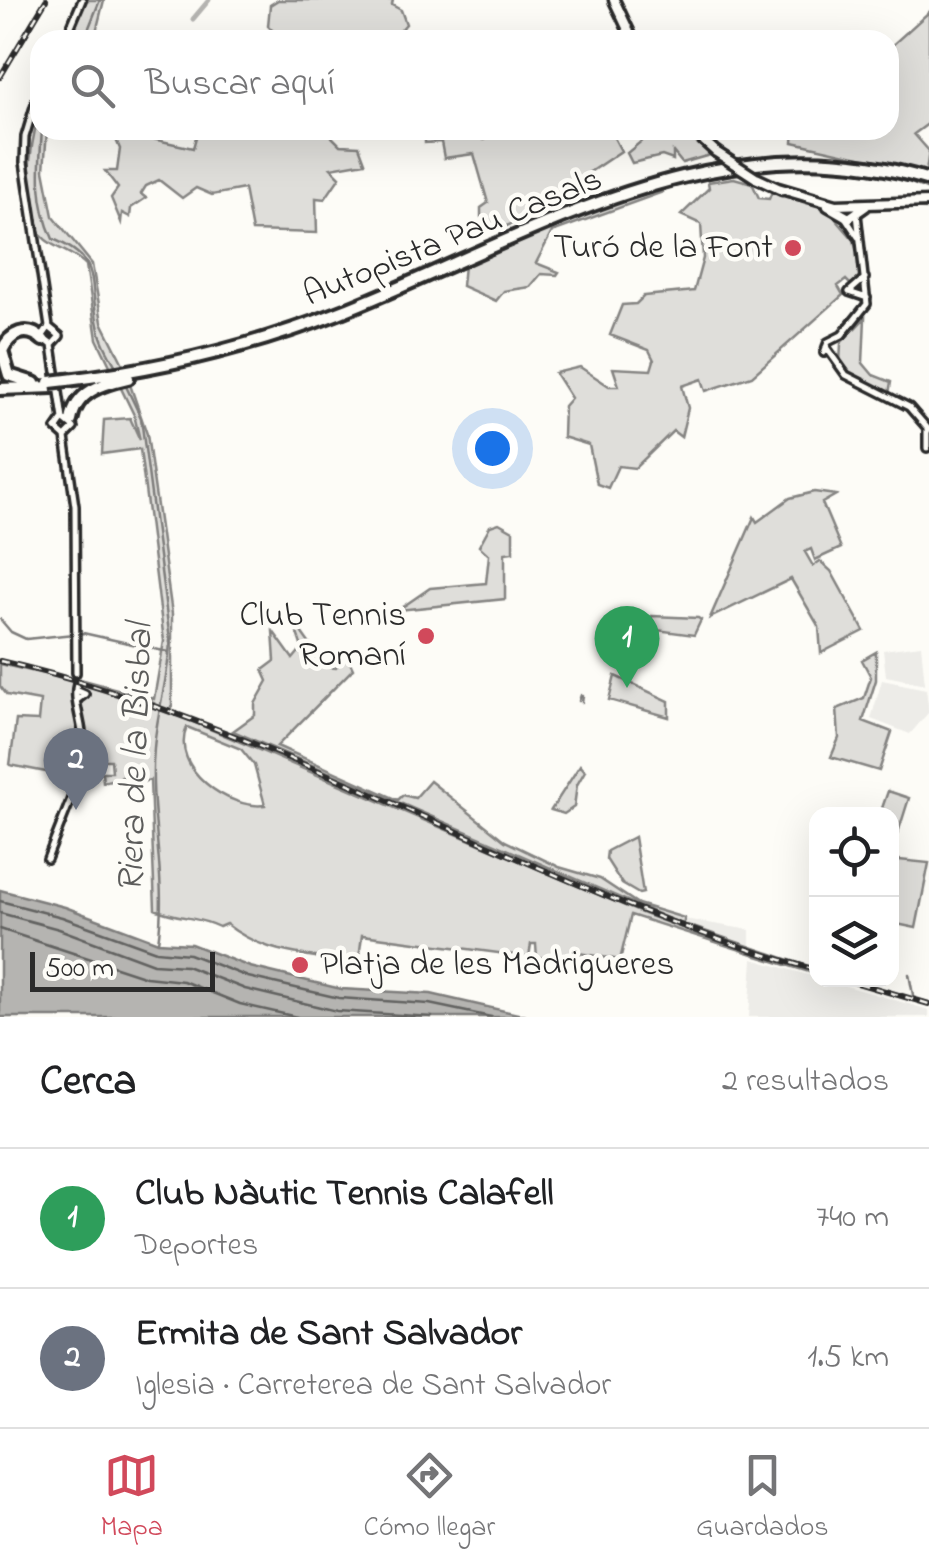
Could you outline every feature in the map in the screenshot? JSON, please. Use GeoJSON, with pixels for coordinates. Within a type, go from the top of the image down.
{"type":"FeatureCollection","features":[{"type":"Feature","properties":{"kind":"highway","name":"Autopista Pau Casals"},"geometry":{"type":"LineString","coordinates":[[111,378],[245,349],[324,323],[561,220],[687,178],[747,168],[824,166],[929,183]]}},
{"type":"Feature","properties":{"kind":"highway"},"geometry":{"type":"LineString","coordinates":[[34,383],[9,375],[2,351],[8,339],[20,332],[35,334],[47,343]]}},
{"type":"Feature","properties":{"kind":"highway"},"geometry":{"type":"LineString","coordinates":[[0,387],[111,378]]}},
{"type":"Feature","properties":{"kind":"highway"},"geometry":{"type":"LineString","coordinates":[[67,420],[86,393],[111,378]]}},
{"type":"Feature","properties":{"kind":"highway"},"geometry":{"type":"LineString","coordinates":[[0,387],[51,384]]}},
{"type":"Feature","properties":{"kind":"main road"},"geometry":{"type":"LineString","coordinates":[[614,0],[628,30]]}},
{"type":"Feature","properties":{"kind":"main road"},"geometry":{"type":"LineString","coordinates":[[704,140],[756,177],[832,207],[844,217]]}},
{"type":"Feature","properties":{"kind":"main road"},"geometry":{"type":"LineString","coordinates":[[756,177],[850,204],[857,214]]}},
{"type":"Feature","properties":{"kind":"main road"},"geometry":{"type":"LineString","coordinates":[[778,188],[826,203],[876,201]]}},
{"type":"Feature","properties":{"kind":"main road"},"geometry":{"type":"LineString","coordinates":[[822,198],[929,201]]}},
{"type":"Feature","properties":{"kind":"main road"},"geometry":{"type":"LineString","coordinates":[[844,217],[857,214],[876,201]]}},
{"type":"Feature","properties":{"kind":"main road"},"geometry":{"type":"LineString","coordinates":[[844,217],[850,204]]}},
{"type":"Feature","properties":{"kind":"street"},"geometry":{"type":"LineString","coordinates":[[69,30],[82,0]]}},
{"type":"Feature","properties":{"kind":"street"},"geometry":{"type":"LineString","coordinates":[[30,120],[24,162],[50,328],[47,343],[73,431],[65,437]]}},
{"type":"Feature","properties":{"kind":"street"},"geometry":{"type":"LineString","coordinates":[[857,214],[865,310],[833,349],[846,374],[908,407],[927,427],[928,448]]}},
{"type":"Feature","properties":{"kind":"street"},"geometry":{"type":"LineString","coordinates":[[844,217],[859,240]]}},
{"type":"Feature","properties":{"kind":"street"},"geometry":{"type":"LineString","coordinates":[[865,278],[848,292],[867,298]]}},
{"type":"Feature","properties":{"kind":"street"},"geometry":{"type":"LineString","coordinates":[[47,343],[60,336],[50,328]]}},
{"type":"Feature","properties":{"kind":"street"},"geometry":{"type":"LineString","coordinates":[[67,420],[56,429],[65,437],[75,506],[76,674]]}},
{"type":"Feature","properties":{"kind":"street"},"geometry":{"type":"LineString","coordinates":[[48,858],[83,766],[81,711],[76,692]]}},
{"type":"Feature","properties":{"kind":"shaded area"},"geometry":{"type":"Polygon","coordinates":[[[86,0],[104,0],[96,30],[72,30],[86,0]]]}},
{"type":"Feature","properties":{"kind":"shaded area"},"geometry":{"type":"Polygon","coordinates":[[[278,0],[393,0],[392,5],[401,10],[406,24],[401,30],[272,30],[268,26],[270,5],[278,0]]]}},
{"type":"Feature","properties":{"kind":"shaded area"},"geometry":{"type":"Polygon","coordinates":[[[929,12],[929,123],[914,134],[929,151],[926,172],[793,142],[899,140],[899,39],[929,12]]]}},
{"type":"Feature","properties":{"kind":"shaded area"},"geometry":{"type":"Polygon","coordinates":[[[33,140],[46,140],[44,170],[53,216],[92,264],[102,322],[123,364],[147,434],[172,614],[172,713],[644,914],[749,953],[631,915],[620,960],[579,953],[537,958],[536,944],[531,944],[529,957],[362,935],[358,966],[274,949],[226,924],[219,927],[155,909],[150,780],[128,785],[122,777],[103,782],[102,772],[112,772],[111,760],[55,760],[51,773],[10,765],[16,720],[38,721],[40,701],[7,695],[0,686],[0,664],[79,682],[153,707],[154,703],[80,679],[154,699],[164,641],[140,449],[102,454],[104,420],[130,418],[140,440],[134,415],[97,339],[86,265],[46,240],[37,229],[29,196],[33,140]],[[187,727],[187,757],[206,783],[235,801],[265,805],[254,765],[241,749],[187,727]]]}},
{"type":"Feature","properties":{"kind":"shaded area"},"geometry":{"type":"Polygon","coordinates":[[[116,140],[157,140],[193,148],[195,140],[335,140],[340,145],[359,146],[365,162],[331,168],[340,177],[325,199],[316,198],[317,233],[252,231],[244,189],[212,195],[196,188],[182,198],[159,180],[146,186],[141,194],[146,198],[131,208],[130,217],[122,213],[121,222],[111,198],[118,188],[105,171],[117,171],[120,149],[116,140]]]}},
{"type":"Feature","properties":{"kind":"shaded area"},"geometry":{"type":"Polygon","coordinates":[[[425,140],[615,140],[621,151],[557,194],[545,211],[496,230],[481,217],[481,208],[488,203],[474,154],[444,158],[441,142],[425,140]]]}},
{"type":"Feature","properties":{"kind":"shaded area"},"geometry":{"type":"Polygon","coordinates":[[[643,140],[697,140],[710,155],[682,163],[673,152],[673,160],[662,156],[632,163],[627,153],[643,140]]]}},
{"type":"Feature","properties":{"kind":"shaded area"},"geometry":{"type":"Polygon","coordinates":[[[734,178],[752,183],[759,198],[769,199],[773,189],[827,209],[854,240],[862,272],[852,286],[846,280],[838,286],[843,295],[752,376],[706,391],[702,379],[682,386],[688,408],[681,437],[673,431],[635,468],[618,466],[608,488],[597,484],[589,445],[563,437],[564,406],[571,398],[555,373],[580,367],[609,386],[619,386],[613,368],[651,370],[654,360],[649,350],[610,335],[622,305],[636,304],[644,296],[694,291],[703,258],[701,224],[681,215],[709,188],[708,182],[734,178]]]}},
{"type":"Feature","properties":{"kind":"shaded area"},"geometry":{"type":"Polygon","coordinates":[[[662,188],[663,192],[552,232],[536,263],[559,272],[557,275],[541,274],[530,287],[504,291],[496,301],[462,286],[464,265],[550,227],[662,188]]]}},
{"type":"Feature","properties":{"kind":"shaded area"},"geometry":{"type":"Polygon","coordinates":[[[865,318],[863,363],[873,375],[891,382],[889,394],[850,376],[840,364],[841,343],[865,318]]]}},
{"type":"Feature","properties":{"kind":"shaded area"},"geometry":{"type":"Polygon","coordinates":[[[814,492],[836,495],[822,503],[841,548],[815,560],[811,549],[805,552],[813,566],[820,561],[831,571],[864,631],[821,653],[819,627],[791,579],[710,618],[754,517],[757,522],[790,498],[814,492]]]}},
{"type":"Feature","properties":{"kind":"shaded area"},"geometry":{"type":"Polygon","coordinates":[[[499,523],[513,531],[513,552],[505,553],[505,599],[398,610],[430,588],[486,583],[489,555],[479,546],[490,526],[499,523]]]}},
{"type":"Feature","properties":{"kind":"shaded area"},"geometry":{"type":"Polygon","coordinates":[[[652,616],[701,620],[694,635],[649,629],[652,616]]]}},
{"type":"Feature","properties":{"kind":"shaded area"},"geometry":{"type":"Polygon","coordinates":[[[299,629],[326,667],[336,668],[346,654],[353,669],[277,746],[398,800],[403,795],[415,798],[430,781],[505,841],[559,867],[600,879],[638,904],[684,918],[684,924],[809,967],[757,951],[757,955],[750,953],[750,949],[669,919],[233,731],[255,715],[255,704],[268,681],[263,670],[275,661],[273,631],[293,659],[302,648],[296,630],[299,629]]]}},
{"type":"Feature","properties":{"kind":"shaded area"},"geometry":{"type":"Polygon","coordinates":[[[921,645],[925,684],[886,676],[883,650],[921,645]]]}},
{"type":"Feature","properties":{"kind":"shaded area"},"geometry":{"type":"Polygon","coordinates":[[[876,652],[876,680],[863,721],[892,732],[879,771],[831,757],[839,738],[837,709],[864,698],[871,677],[862,660],[876,652]]]}},
{"type":"Feature","properties":{"kind":"shaded area"},"geometry":{"type":"Polygon","coordinates":[[[0,659],[71,676],[155,703],[153,707],[79,682],[0,664],[0,659]]]}},
{"type":"Feature","properties":{"kind":"shaded area"},"geometry":{"type":"Polygon","coordinates":[[[615,676],[669,701],[669,717],[609,700],[615,676]]]}},
{"type":"Feature","properties":{"kind":"shaded area"},"geometry":{"type":"Polygon","coordinates":[[[882,680],[926,689],[929,712],[910,734],[871,719],[882,680]]]}},
{"type":"Feature","properties":{"kind":"shaded area"},"geometry":{"type":"Polygon","coordinates":[[[173,710],[266,744],[682,924],[684,919],[750,930],[750,954],[644,914],[173,710]]]}},
{"type":"Feature","properties":{"kind":"shaded area"},"geometry":{"type":"Polygon","coordinates":[[[580,765],[585,771],[577,785],[574,807],[564,814],[551,810],[580,765]]]}},
{"type":"Feature","properties":{"kind":"shaded area"},"geometry":{"type":"Polygon","coordinates":[[[888,791],[909,798],[899,830],[899,807],[882,807],[888,791]]]}},
{"type":"Feature","properties":{"kind":"shaded area"},"geometry":{"type":"Polygon","coordinates":[[[634,837],[643,893],[639,894],[622,884],[606,859],[607,851],[634,837]]]}},
{"type":"Feature","properties":{"kind":"shaded area"},"geometry":{"type":"Polygon","coordinates":[[[899,860],[929,863],[916,928],[899,924],[899,860]]]}},
{"type":"Feature","properties":{"kind":"shaded area"},"geometry":{"type":"Polygon","coordinates":[[[753,959],[809,975],[809,987],[850,987],[929,1010],[929,1017],[749,1017],[753,959]]]}},
{"type":"Feature","properties":{"kind":"water"},"geometry":{"type":"Polygon","coordinates":[[[0,890],[65,907],[158,942],[191,944],[250,967],[341,989],[431,994],[531,1017],[0,1017],[0,890]]]}},
{"type":"Feature","properties":{"kind":"waterway","name":"Riera de la Bisbal"},"geometry":{"type":"LineString","coordinates":[[88,30],[100,0]]}},
{"type":"Feature","properties":{"kind":"waterway"},"geometry":{"type":"LineString","coordinates":[[193,19],[209,0]]}},
{"type":"Feature","properties":{"kind":"waterway","name":"Riera de la Bisbal"},"geometry":{"type":"LineString","coordinates":[[41,140],[40,185],[48,226],[53,239],[80,255],[87,264],[99,331],[118,370]]}},
{"type":"Feature","properties":{"kind":"waterway"},"geometry":{"type":"LineString","coordinates":[[911,183],[929,190]]}},
{"type":"Feature","properties":{"kind":"waterway"},"geometry":{"type":"LineString","coordinates":[[892,208],[929,209]]}},
{"type":"Feature","properties":{"kind":"waterway","name":"Riera de la Bisbal"},"geometry":{"type":"LineString","coordinates":[[124,382],[141,418],[170,640],[153,772],[161,893],[158,942]]}},
{"type":"Feature","properties":{"kind":"waterway"},"geometry":{"type":"LineString","coordinates":[[0,619],[11,632],[26,639],[83,633],[168,652]]}},
{"type":"Feature","properties":{"kind":"waterway"},"geometry":{"type":"LineString","coordinates":[[579,701],[581,695]]}},
{"type":"Feature","properties":{"kind":"waterway"},"geometry":{"type":"LineString","coordinates":[[582,702],[583,696]]}},
{"type":"Feature","properties":{"kind":"waterway"},"geometry":{"type":"LineString","coordinates":[[909,974],[913,995]]}},
{"type":"Feature","properties":{"kind":"railway"},"geometry":{"type":"LineString","coordinates":[[0,77],[46,0]]}},
{"type":"Feature","properties":{"kind":"railway"},"geometry":{"type":"LineString","coordinates":[[0,661],[106,690],[209,726],[610,898],[712,937],[809,968]]}},
{"type":"Feature","properties":{"kind":"railway"},"geometry":{"type":"LineString","coordinates":[[871,987],[929,1004]]}},
{"type":"Feature","properties":{"kind":"place","name":"Turó de la Font"},"geometry":{"type":"Point","coordinates":[793,248]}},
{"type":"Feature","properties":{"kind":"place","name":"Club Tennis Romaní"},"geometry":{"type":"Point","coordinates":[426,636]}},
{"type":"Feature","properties":{"kind":"place","name":"Club Nàutic Tennis Calafell"},"geometry":{"type":"Point","coordinates":[627,688]}},
{"type":"Feature","properties":{"kind":"place","name":"Ermita de Sant Salvador"},"geometry":{"type":"Point","coordinates":[76,810]}},
{"type":"Feature","properties":{"kind":"place","name":"Platja de les Madrigueres"},"geometry":{"type":"Point","coordinates":[300,965]}}]}
